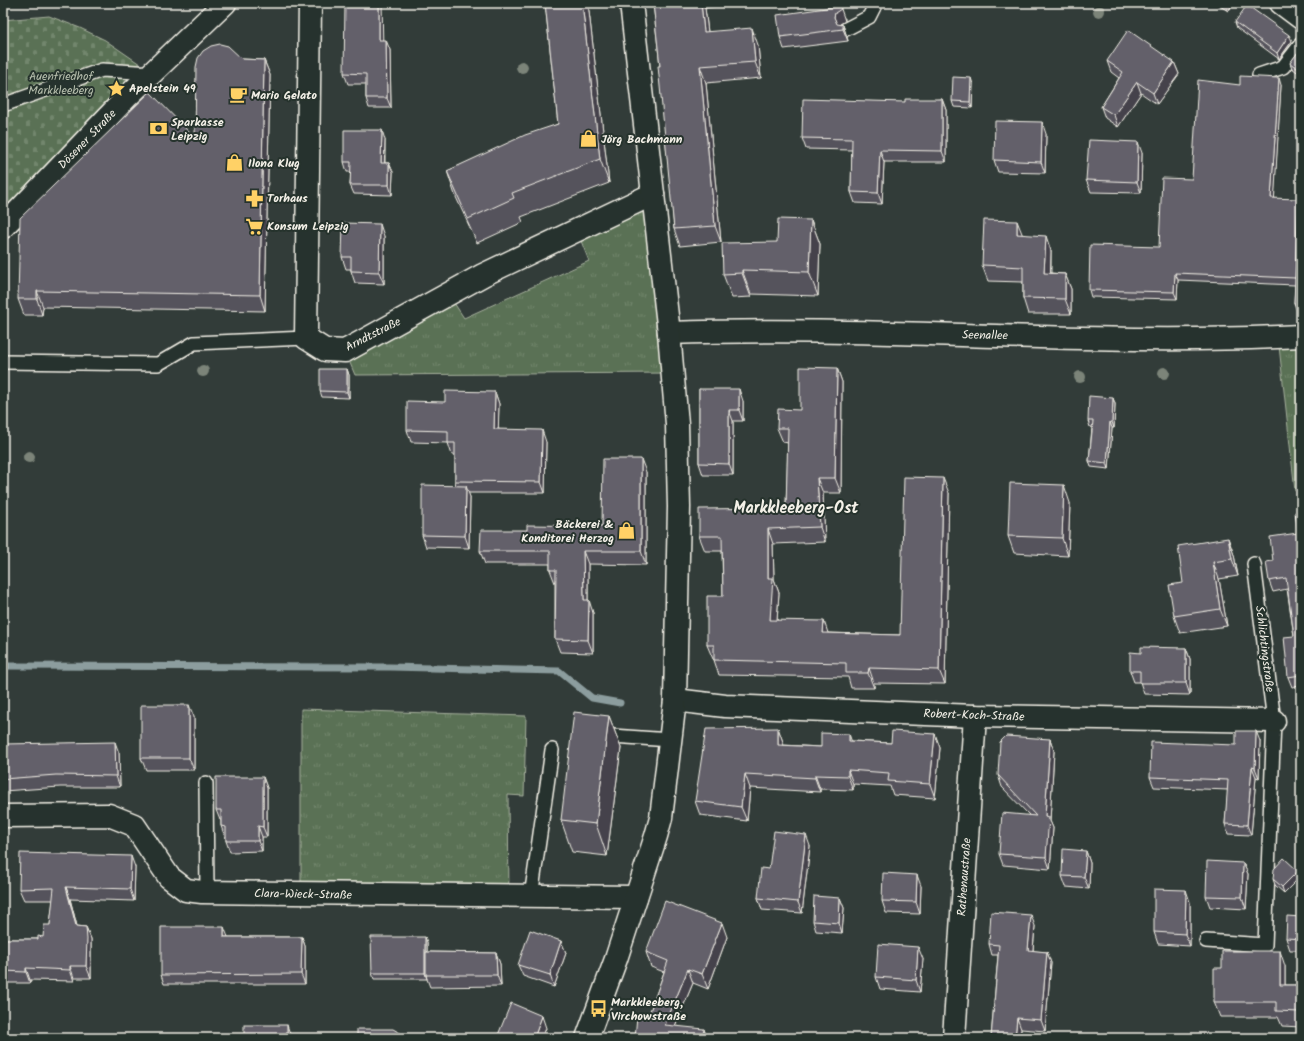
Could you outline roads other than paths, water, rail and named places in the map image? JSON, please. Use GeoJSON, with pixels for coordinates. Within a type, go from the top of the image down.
{"type":"FeatureCollection","features":[{"type":"Feature","properties":{"kind":"street","name":"Dösener Straße"},"geometry":{"type":"LineString","coordinates":[[3,227],[153,73],[225,3]]}},
{"type":"Feature","properties":{"kind":"street"},"geometry":{"type":"LineString","coordinates":[[306,338],[310,3]]}},
{"type":"Feature","properties":{"kind":"street"},"geometry":{"type":"LineString","coordinates":[[587,1038],[616,959],[661,818],[675,700],[678,483],[676,414],[632,3]]}},
{"type":"Feature","properties":{"kind":"street"},"geometry":{"type":"LineString","coordinates":[[1281,3],[1301,18]]}},
{"type":"Feature","properties":{"kind":"street","name":"Arndtstraße"},"geometry":{"type":"LineString","coordinates":[[306,338],[325,350],[345,351],[483,275],[653,194]]}},
{"type":"Feature","properties":{"kind":"street","name":"Seenallee"},"geometry":{"type":"LineString","coordinates":[[668,333],[751,330],[1132,338],[1236,339],[1301,336]]}},
{"type":"Feature","properties":{"kind":"street","name":"Robert-Koch-Straße"},"geometry":{"type":"LineString","coordinates":[[675,700],[725,706],[1274,728]]}},
{"type":"Feature","properties":{"kind":"street","name":"Rathenaustraße"},"geometry":{"type":"LineString","coordinates":[[954,1038],[975,716]]}},
{"type":"Feature","properties":{"kind":"street","name":"Clara-Wieck-Straße"},"geometry":{"type":"LineString","coordinates":[[3,816],[109,815],[134,825],[169,877],[186,890],[207,892],[531,897],[636,897]]}},
{"type":"Feature","properties":{"kind":"lane"},"geometry":{"type":"LineString","coordinates":[[846,29],[869,17],[876,3]]}},
{"type":"Feature","properties":{"kind":"lane"},"geometry":{"type":"LineString","coordinates":[[1259,75],[1283,67],[1301,44]]}},
{"type":"Feature","properties":{"kind":"lane"},"geometry":{"type":"LineString","coordinates":[[3,105],[102,70],[153,73]]}},
{"type":"Feature","properties":{"kind":"lane"},"geometry":{"type":"LineString","coordinates":[[3,362],[158,364],[194,343],[306,338]]}},
{"type":"Feature","properties":{"kind":"lane","name":"Schlichtingstraße"},"geometry":{"type":"LineString","coordinates":[[1206,941],[1265,944],[1274,728],[1254,564]]}},
{"type":"Feature","properties":{"kind":"lane"},"geometry":{"type":"LineString","coordinates":[[584,734],[670,740]]}},
{"type":"Feature","properties":{"kind":"lane"},"geometry":{"type":"LineString","coordinates":[[531,897],[552,750]]}},
{"type":"Feature","properties":{"kind":"lane"},"geometry":{"type":"LineString","coordinates":[[206,783],[207,892]]}},
{"type":"Feature","properties":{"kind":"waterway"},"geometry":{"type":"LineString","coordinates":[[3,666],[390,667],[559,671],[592,698],[620,703]]}},
{"type":"Feature","properties":{"kind":"place","name":"Apelstein 49"},"geometry":{"type":"Point","coordinates":[116,88]}},
{"type":"Feature","properties":{"kind":"place","name":"Mario Gelato"},"geometry":{"type":"Point","coordinates":[238,95]}},
{"type":"Feature","properties":{"kind":"place","name":"Sparkasse Leipzig"},"geometry":{"type":"Point","coordinates":[158,129]}},
{"type":"Feature","properties":{"kind":"place","name":"Jörg Bachmann"},"geometry":{"type":"Point","coordinates":[588,139]}},
{"type":"Feature","properties":{"kind":"place","name":"Ilona Klug"},"geometry":{"type":"Point","coordinates":[235,163]}},
{"type":"Feature","properties":{"kind":"place","name":"Torhaus"},"geometry":{"type":"Point","coordinates":[254,198]}},
{"type":"Feature","properties":{"kind":"place","name":"Konsum Leipzig"},"geometry":{"type":"Point","coordinates":[254,226]}},
{"type":"Feature","properties":{"kind":"place","name":"Bäckerei & Konditorei Herzog"},"geometry":{"type":"Point","coordinates":[627,531]}},
{"type":"Feature","properties":{"kind":"place","name":"Markkleeberg, Virchowstraße"},"geometry":{"type":"Point","coordinates":[598,1009]}},
{"type":"Feature","properties":{"kind":"district","name":"Markkleeberg-Ost"},"geometry":{"type":"Point","coordinates":[796,507]}},
{"type":"Feature","properties":{"kind":"park label","name":"Auenfriedhof Markkleeberg"},"geometry":{"type":"Point","coordinates":[61,83]}}]}
